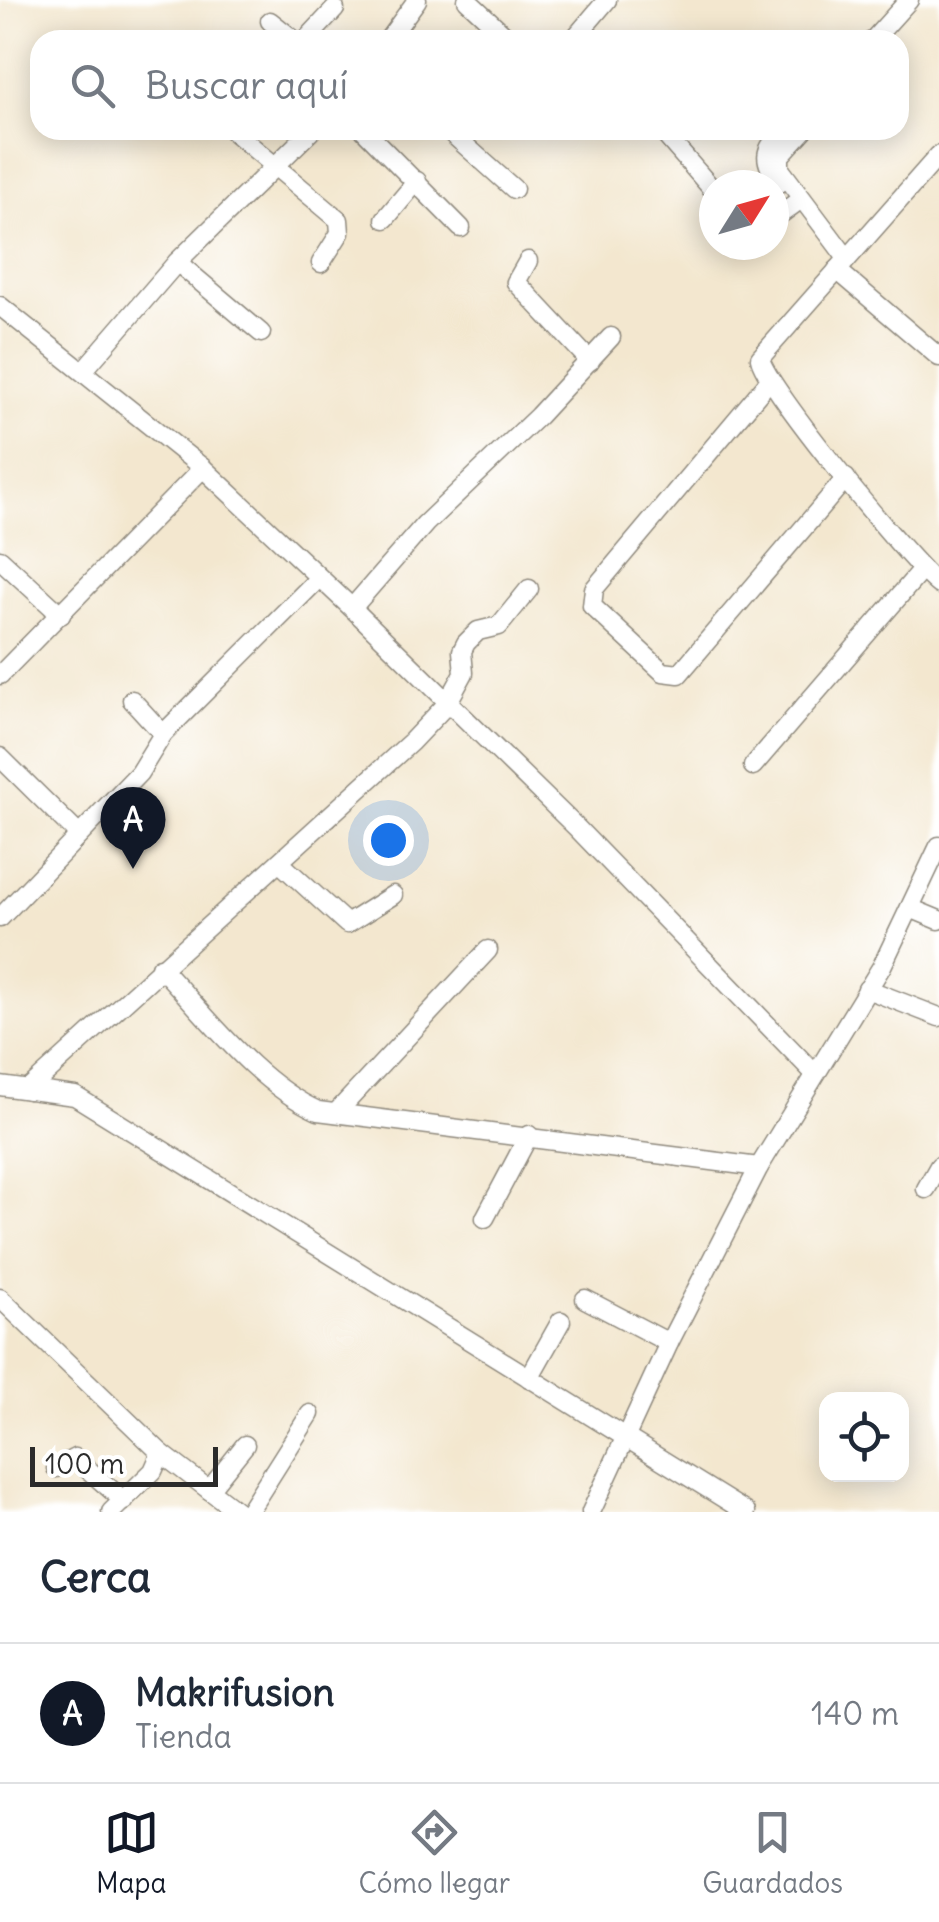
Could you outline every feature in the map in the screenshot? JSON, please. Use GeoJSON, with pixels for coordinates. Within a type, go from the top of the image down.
{"type":"FeatureCollection","features":[{"type":"Feature","properties":{"kind":"street"},"geometry":{"type":"LineString","coordinates":[[395,30],[417,0]]}},
{"type":"Feature","properties":{"kind":"street"},"geometry":{"type":"LineString","coordinates":[[466,0],[499,30]]}},
{"type":"Feature","properties":{"kind":"street"},"geometry":{"type":"LineString","coordinates":[[582,30],[607,0]]}},
{"type":"Feature","properties":{"kind":"street"},"geometry":{"type":"LineString","coordinates":[[882,30],[909,0]]}},
{"type":"Feature","properties":{"kind":"street"},"geometry":{"type":"LineString","coordinates":[[315,30],[335,9]]}},
{"type":"Feature","properties":{"kind":"street"},"geometry":{"type":"LineString","coordinates":[[270,21],[281,30]]}},
{"type":"Feature","properties":{"kind":"street"},"geometry":{"type":"LineString","coordinates":[[245,140],[339,220],[340,232],[320,262]]}},
{"type":"Feature","properties":{"kind":"street"},"geometry":{"type":"LineString","coordinates":[[82,371],[177,262],[303,140]]}},
{"type":"Feature","properties":{"kind":"street"},"geometry":{"type":"LineString","coordinates":[[374,140],[461,228]]}},
{"type":"Feature","properties":{"kind":"street"},"geometry":{"type":"LineString","coordinates":[[459,140],[514,189]]}},
{"type":"Feature","properties":{"kind":"street"},"geometry":{"type":"LineString","coordinates":[[670,140],[699,174]]}},
{"type":"Feature","properties":{"kind":"street"},"geometry":{"type":"LineString","coordinates":[[775,140],[765,151],[764,160],[842,263],[939,357]]}},
{"type":"Feature","properties":{"kind":"street"},"geometry":{"type":"LineString","coordinates":[[795,140],[780,156],[779,163],[797,201]]}},
{"type":"Feature","properties":{"kind":"street"},"geometry":{"type":"LineString","coordinates":[[939,155],[761,356],[770,381],[920,572],[939,585]]}},
{"type":"Feature","properties":{"kind":"street"},"geometry":{"type":"LineString","coordinates":[[385,219],[417,181]]}},
{"type":"Feature","properties":{"kind":"street"},"geometry":{"type":"LineString","coordinates":[[789,207],[797,201]]}},
{"type":"Feature","properties":{"kind":"street"},"geometry":{"type":"LineString","coordinates":[[528,261],[516,282],[590,361]]}},
{"type":"Feature","properties":{"kind":"street"},"geometry":{"type":"LineString","coordinates":[[177,262],[261,334]]}},
{"type":"Feature","properties":{"kind":"street"},"geometry":{"type":"LineString","coordinates":[[0,306],[204,468],[575,826],[815,1074]]}},
{"type":"Feature","properties":{"kind":"street"},"geometry":{"type":"LineString","coordinates":[[352,608],[425,524],[611,337]]}},
{"type":"Feature","properties":{"kind":"street"},"geometry":{"type":"LineString","coordinates":[[770,381],[594,589],[592,606],[663,672],[679,674],[846,478]]}},
{"type":"Feature","properties":{"kind":"street"},"geometry":{"type":"LineString","coordinates":[[0,675],[204,468]]}},
{"type":"Feature","properties":{"kind":"street"},"geometry":{"type":"LineString","coordinates":[[0,559],[61,615]]}},
{"type":"Feature","properties":{"kind":"street"},"geometry":{"type":"LineString","coordinates":[[753,766],[920,572]]}},
{"type":"Feature","properties":{"kind":"street"},"geometry":{"type":"LineString","coordinates":[[4,906],[139,773],[163,734],[319,578]]}},
{"type":"Feature","properties":{"kind":"street"},"geometry":{"type":"LineString","coordinates":[[28,1090],[411,742],[447,704],[464,674],[462,651],[466,642],[478,631],[499,626],[528,588]]}},
{"type":"Feature","properties":{"kind":"street"},"geometry":{"type":"LineString","coordinates":[[132,700],[163,734]]}},
{"type":"Feature","properties":{"kind":"street"},"geometry":{"type":"LineString","coordinates":[[0,758],[79,834]]}},
{"type":"Feature","properties":{"kind":"street"},"geometry":{"type":"LineString","coordinates":[[591,1512],[669,1343],[759,1167],[867,989],[939,846]]}},
{"type":"Feature","properties":{"kind":"street"},"geometry":{"type":"LineString","coordinates":[[280,862],[347,924],[393,895]]}},
{"type":"Feature","properties":{"kind":"street"},"geometry":{"type":"LineString","coordinates":[[910,908],[939,920]]}},
{"type":"Feature","properties":{"kind":"street"},"geometry":{"type":"LineString","coordinates":[[336,1113],[488,950]]}},
{"type":"Feature","properties":{"kind":"street"},"geometry":{"type":"LineString","coordinates":[[160,968],[294,1100],[336,1113],[759,1167]]}},
{"type":"Feature","properties":{"kind":"street"},"geometry":{"type":"LineString","coordinates":[[867,989],[939,1017]]}},
{"type":"Feature","properties":{"kind":"street"},"geometry":{"type":"LineString","coordinates":[[0,1086],[76,1096],[746,1512]]}},
{"type":"Feature","properties":{"kind":"street"},"geometry":{"type":"LineString","coordinates":[[485,1218],[528,1135]]}},
{"type":"Feature","properties":{"kind":"street"},"geometry":{"type":"LineString","coordinates":[[926,1188],[939,1166]]}},
{"type":"Feature","properties":{"kind":"street"},"geometry":{"type":"LineString","coordinates":[[0,1298],[161,1454],[238,1512]]}},
{"type":"Feature","properties":{"kind":"street"},"geometry":{"type":"LineString","coordinates":[[585,1299],[669,1343]]}},
{"type":"Feature","properties":{"kind":"street"},"geometry":{"type":"LineString","coordinates":[[528,1378],[561,1321]]}},
{"type":"Feature","properties":{"kind":"street"},"geometry":{"type":"LineString","coordinates":[[248,1512],[310,1414]]}},
{"type":"Feature","properties":{"kind":"street"},"geometry":{"type":"LineString","coordinates":[[208,1490],[245,1445]]}},
{"type":"Feature","properties":{"kind":"street"},"geometry":{"type":"LineString","coordinates":[[56,1468],[75,1458],[118,1506],[154,1471],[161,1454]]}},
{"type":"Feature","properties":{"kind":"place","name":"Makrifusion"},"geometry":{"type":"Point","coordinates":[133,869]}}]}
